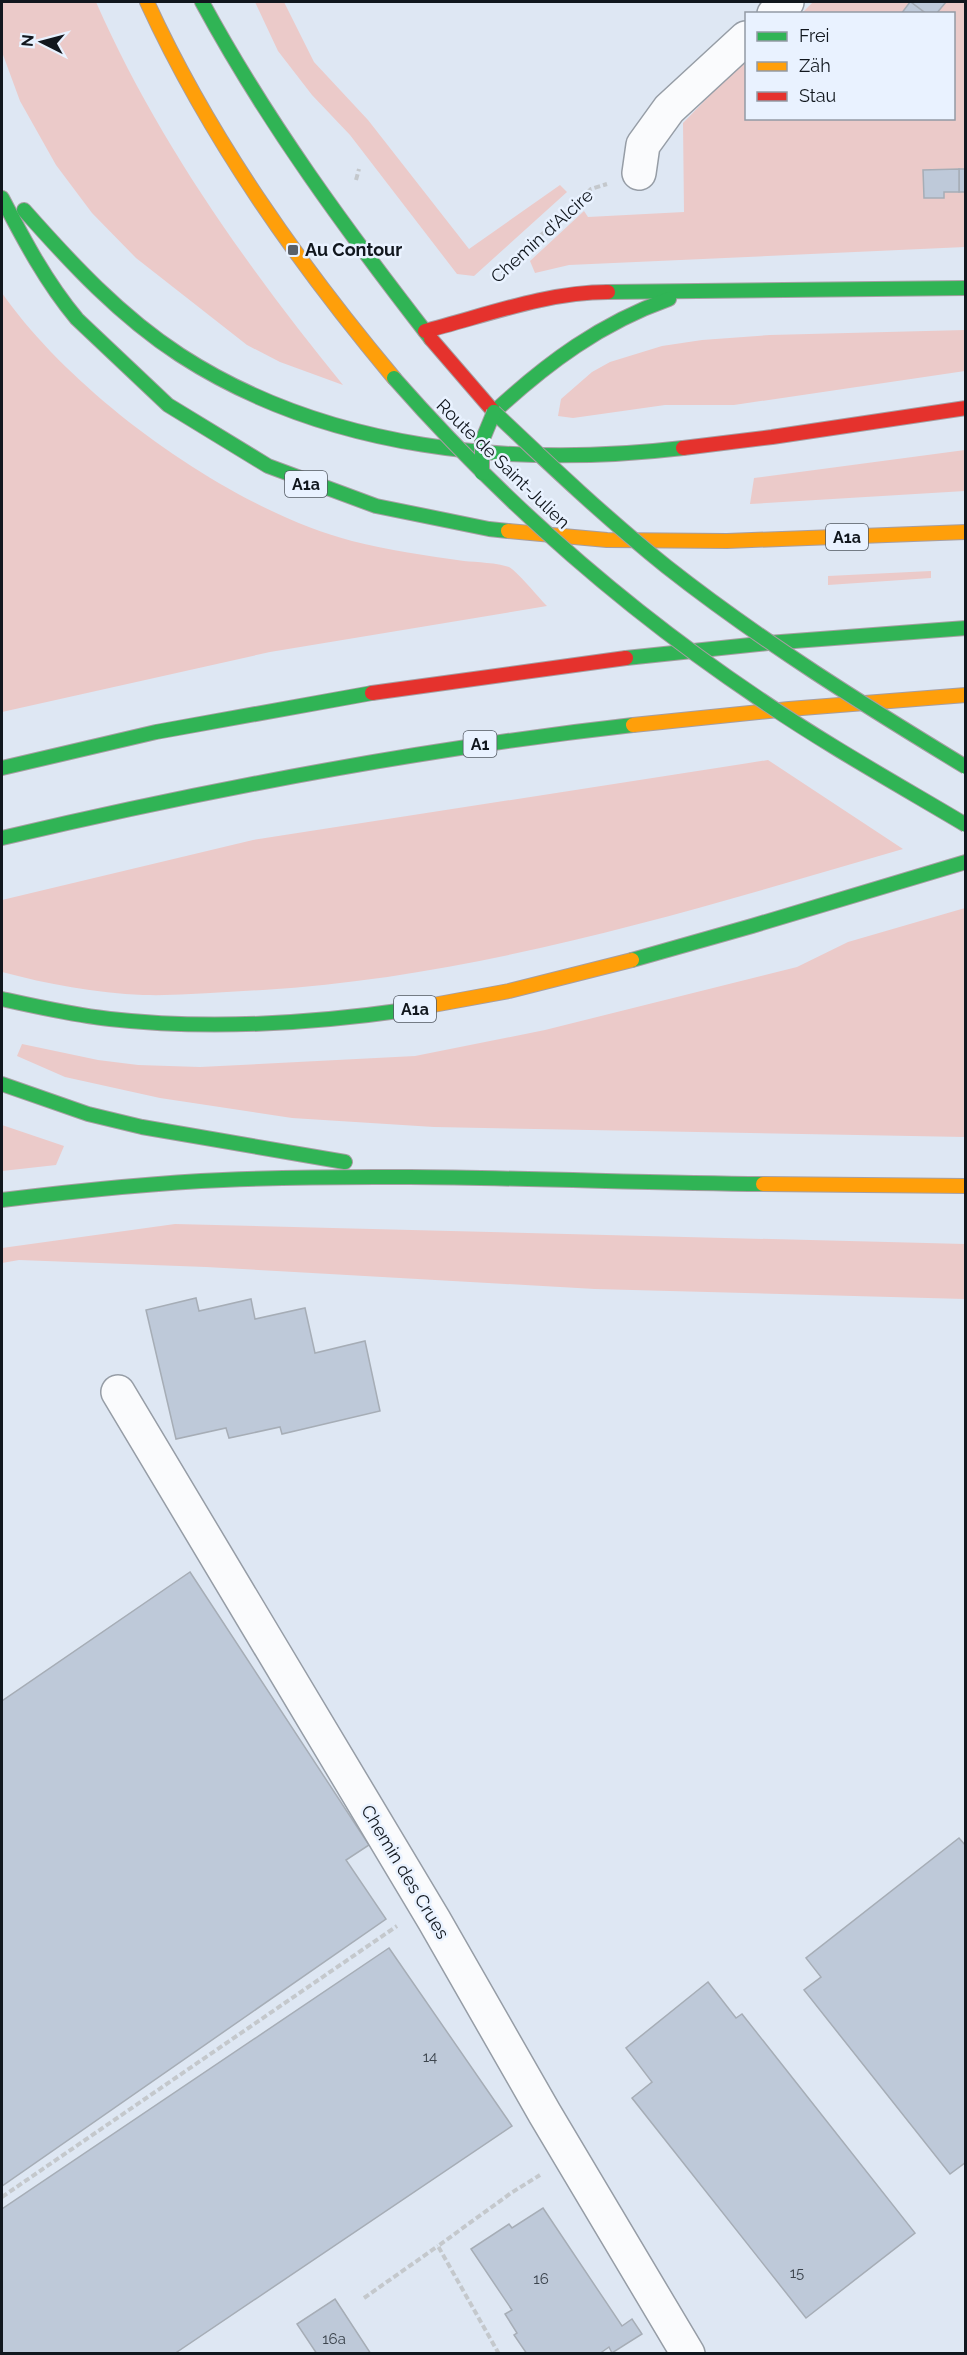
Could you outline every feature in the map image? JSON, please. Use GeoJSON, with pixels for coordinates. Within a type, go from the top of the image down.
{"type":"FeatureCollection","features":[{"type":"Feature","properties":{"kind":"main road","name":"Route de Saint-Julien"},"geometry":{"type":"LineString","coordinates":[[147,2],[185,78],[258,199],[323,290],[394,378],[482,473],[547,534],[630,604],[732,680],[860,763],[966,825]]}},
{"type":"Feature","properties":{"kind":"main road","name":"Route de Saint-Julien"},"geometry":{"type":"LineString","coordinates":[[202,2],[229,54],[301,164],[365,254],[470,388],[566,480],[692,585],[802,664],[966,767]]}},
{"type":"Feature","properties":{"kind":"main road"},"geometry":{"type":"LineString","coordinates":[[2,184],[77,269],[120,309],[171,348],[203,370],[253,396],[310,420],[371,438],[438,449],[474,452],[606,455],[741,443],[966,408]]}},
{"type":"Feature","properties":{"kind":"main road","name":"A1a"},"geometry":{"type":"LineString","coordinates":[[2,198],[74,317],[109,356],[179,414],[254,460],[302,483],[347,499],[406,515],[475,528],[571,537],[728,542],[966,532]]}},
{"type":"Feature","properties":{"kind":"main road"},"geometry":{"type":"LineString","coordinates":[[425,331],[556,297],[584,292],[966,288]]}},
{"type":"Feature","properties":{"kind":"main road"},"geometry":{"type":"LineString","coordinates":[[482,473],[480,454],[483,432],[494,412],[557,356],[608,324],[646,307],[700,292]]}},
{"type":"Feature","properties":{"kind":"main road"},"geometry":{"type":"LineString","coordinates":[[2,768],[176,728],[266,711],[510,672],[622,657],[856,634],[966,628]]}},
{"type":"Feature","properties":{"kind":"main road","name":"A1"},"geometry":{"type":"LineString","coordinates":[[2,838],[251,783],[470,746],[688,717],[966,695]]}},
{"type":"Feature","properties":{"kind":"main road","name":"A1a"},"geometry":{"type":"LineString","coordinates":[[2,999],[68,1013],[162,1023],[268,1023],[368,1015],[441,1005],[528,987],[807,911],[966,862]]}},
{"type":"Feature","properties":{"kind":"main road"},"geometry":{"type":"LineString","coordinates":[[2,1084],[88,1114],[142,1127],[433,1176]]}},
{"type":"Feature","properties":{"kind":"main road"},"geometry":{"type":"LineString","coordinates":[[2,1200],[131,1186],[248,1178],[433,1176],[966,1186]]}},
{"type":"Feature","properties":{"kind":"street"},"geometry":{"type":"LineString","coordinates":[[639,173],[643,145],[669,109],[745,40]]}},
{"type":"Feature","properties":{"kind":"street","name":"Chemin des Crues"},"geometry":{"type":"LineString","coordinates":[[118,1392],[434,1920],[573,2162],[688,2354]]}},
{"type":"Feature","properties":{"kind":"path","name":"Chemin d'Alcire"},"geometry":{"type":"LineString","coordinates":[[493,279],[591,189],[639,173]]}},
{"type":"Feature","properties":{"kind":"path"},"geometry":{"type":"LineString","coordinates":[[2,2197],[397,1926],[434,1920]]}},
{"type":"Feature","properties":{"kind":"path"},"geometry":{"type":"LineString","coordinates":[[364,2298],[529,2181],[573,2162]]}},
{"type":"Feature","properties":{"kind":"path"},"geometry":{"type":"LineString","coordinates":[[438,2246],[499,2354]]}},
{"type":"Feature","properties":{"kind":"shaded area"},"geometry":{"type":"Polygon","coordinates":[[[2,2],[96,2],[147,104],[207,202],[273,295],[343,385],[280,362],[247,345],[136,258],[92,213],[56,165],[20,101],[2,52],[2,2]]]}},
{"type":"Feature","properties":{"kind":"shaded area"},"geometry":{"type":"Polygon","coordinates":[[[255,2],[284,2],[314,62],[368,120],[469,249],[560,185],[567,192],[474,276],[457,274],[350,135],[312,95],[278,51],[255,2]]]}},
{"type":"Feature","properties":{"kind":"shaded area"},"geometry":{"type":"Polygon","coordinates":[[[813,2],[965,2],[965,247],[569,265],[535,273],[530,261],[584,211],[588,217],[684,212],[683,123],[745,59],[745,120],[955,120],[955,12],[803,12],[813,2]]]}},
{"type":"Feature","properties":{"kind":"shaded area"},"geometry":{"type":"Polygon","coordinates":[[[2,293],[33,332],[70,371],[158,444],[207,476],[256,503],[305,525],[352,541],[422,555],[509,567],[547,606],[270,652],[2,712],[2,293]]]}},
{"type":"Feature","properties":{"kind":"shaded area"},"geometry":{"type":"Polygon","coordinates":[[[965,330],[965,371],[734,405],[665,405],[573,418],[558,416],[561,399],[592,372],[610,362],[662,346],[702,340],[770,335],[965,330]]]}},
{"type":"Feature","properties":{"kind":"shaded area"},"geometry":{"type":"Polygon","coordinates":[[[965,450],[965,491],[750,504],[754,478],[965,450]]]}},
{"type":"Feature","properties":{"kind":"shaded area"},"geometry":{"type":"Polygon","coordinates":[[[931,571],[931,578],[828,585],[828,576],[931,571]]]}},
{"type":"Feature","properties":{"kind":"shaded area"},"geometry":{"type":"Polygon","coordinates":[[[768,760],[903,849],[666,917],[507,955],[426,971],[263,990],[143,995],[72,987],[2,972],[2,900],[253,840],[768,760]]]}},
{"type":"Feature","properties":{"kind":"shaded area"},"geometry":{"type":"Polygon","coordinates":[[[965,908],[965,1137],[434,1127],[292,1118],[160,1098],[65,1077],[17,1056],[22,1044],[98,1060],[138,1065],[200,1067],[415,1056],[545,1030],[797,967],[848,942],[965,908]]]}},
{"type":"Feature","properties":{"kind":"shaded area"},"geometry":{"type":"Polygon","coordinates":[[[2,1125],[64,1146],[56,1165],[2,1171],[2,1125]]]}},
{"type":"Feature","properties":{"kind":"shaded area"},"geometry":{"type":"Polygon","coordinates":[[[175,1224],[965,1244],[965,1299],[595,1289],[206,1267],[19,1260],[2,1263],[2,1248],[175,1224]]]}},
{"type":"Feature","properties":{"kind":"building"},"geometry":{"type":"Polygon","coordinates":[[[911,2],[924,12],[902,12],[911,2]]]}},
{"type":"Feature","properties":{"kind":"building"},"geometry":{"type":"Polygon","coordinates":[[[911,2],[946,2],[938,12],[924,12],[911,2]]]}},
{"type":"Feature","properties":{"kind":"building"},"geometry":{"type":"Polygon","coordinates":[[[959,169],[966,169],[966,192],[959,192],[959,169]]]}},
{"type":"Feature","properties":{"kind":"building"},"geometry":{"type":"Polygon","coordinates":[[[959,169],[959,192],[944,192],[944,198],[924,198],[923,170],[959,169]]]}},
{"type":"Feature","properties":{"kind":"building"},"geometry":{"type":"Polygon","coordinates":[[[196,1298],[199,1311],[251,1299],[255,1319],[305,1308],[315,1353],[365,1341],[380,1411],[282,1434],[280,1427],[229,1438],[226,1428],[176,1439],[146,1310],[196,1298]]]}},
{"type":"Feature","properties":{"kind":"building"},"geometry":{"type":"Polygon","coordinates":[[[190,1572],[369,1845],[346,1860],[386,1919],[2,2186],[2,1701],[190,1572]]]}},
{"type":"Feature","properties":{"kind":"building"},"geometry":{"type":"Polygon","coordinates":[[[959,1838],[966,1846],[966,2162],[950,2174],[804,1990],[821,1977],[806,1958],[959,1838]]]}},
{"type":"Feature","properties":{"kind":"building"},"geometry":{"type":"Polygon","coordinates":[[[389,1948],[512,2126],[174,2354],[2,2354],[2,2209],[389,1948]]]}},
{"type":"Feature","properties":{"kind":"building"},"geometry":{"type":"Polygon","coordinates":[[[708,1982],[736,2018],[742,2014],[915,2233],[806,2318],[632,2098],[652,2082],[626,2048],[708,1982]]]}},
{"type":"Feature","properties":{"kind":"building"},"geometry":{"type":"Polygon","coordinates":[[[543,2208],[622,2326],[632,2319],[642,2334],[612,2353],[609,2347],[599,2354],[527,2354],[514,2335],[517,2333],[505,2314],[512,2310],[471,2249],[509,2224],[512,2228],[543,2208]]]}},
{"type":"Feature","properties":{"kind":"building"},"geometry":{"type":"Polygon","coordinates":[[[335,2299],[371,2354],[317,2354],[297,2324],[335,2299]]]}},
{"type":"Feature","properties":{"kind":"traffic: fast"},"geometry":{"type":"LineString","coordinates":[[202,2],[253,90],[309,175],[431,339]]}},
{"type":"Feature","properties":{"kind":"traffic: fast"},"geometry":{"type":"LineString","coordinates":[[2,198],[45,276],[77,319],[168,405],[268,466],[376,506],[508,531]]}},
{"type":"Feature","properties":{"kind":"traffic: fast"},"geometry":{"type":"LineString","coordinates":[[24,210],[97,288],[158,340],[237,387],[297,412],[359,431],[422,445],[487,452],[553,455],[618,454],[683,448]]}},
{"type":"Feature","properties":{"kind":"traffic: fast"},"geometry":{"type":"LineString","coordinates":[[608,292],[966,288]]}},
{"type":"Feature","properties":{"kind":"traffic: fast"},"geometry":{"type":"LineString","coordinates":[[494,412],[534,377],[576,346],[620,320],[669,299]]}},
{"type":"Feature","properties":{"kind":"traffic: fast"},"geometry":{"type":"LineString","coordinates":[[394,378],[435,423],[522,510],[567,551],[661,629],[786,717],[966,825]]}},
{"type":"Feature","properties":{"kind":"traffic: fast"},"geometry":{"type":"LineString","coordinates":[[494,412],[558,472],[667,567],[739,621],[814,672],[966,767]]}},
{"type":"Feature","properties":{"kind":"traffic: fast"},"geometry":{"type":"LineString","coordinates":[[482,473],[482,441],[494,412]]}},
{"type":"Feature","properties":{"kind":"traffic: fast"},"geometry":{"type":"LineString","coordinates":[[626,658],[768,643],[966,628]]}},
{"type":"Feature","properties":{"kind":"traffic: fast"},"geometry":{"type":"LineString","coordinates":[[2,768],[156,732],[372,693]]}},
{"type":"Feature","properties":{"kind":"traffic: fast"},"geometry":{"type":"LineString","coordinates":[[2,838],[158,803],[316,772],[474,746],[633,725]]}},
{"type":"Feature","properties":{"kind":"traffic: fast"},"geometry":{"type":"LineString","coordinates":[[632,960],[966,862]]}},
{"type":"Feature","properties":{"kind":"traffic: fast"},"geometry":{"type":"LineString","coordinates":[[2,999],[96,1017],[184,1024],[295,1022],[406,1010]]}},
{"type":"Feature","properties":{"kind":"traffic: fast"},"geometry":{"type":"LineString","coordinates":[[2,1084],[88,1114],[142,1127],[345,1162]]}},
{"type":"Feature","properties":{"kind":"traffic: fast"},"geometry":{"type":"LineString","coordinates":[[2,1200],[168,1183],[290,1178],[426,1177],[763,1184]]}},
{"type":"Feature","properties":{"kind":"traffic: slow"},"geometry":{"type":"LineString","coordinates":[[147,2],[199,102],[258,198],[290,245],[394,378]]}},
{"type":"Feature","properties":{"kind":"traffic: slow"},"geometry":{"type":"LineString","coordinates":[[508,531],[607,540],[727,541],[966,532]]}},
{"type":"Feature","properties":{"kind":"traffic: slow"},"geometry":{"type":"LineString","coordinates":[[633,725],[789,709],[966,695]]}},
{"type":"Feature","properties":{"kind":"traffic: slow"},"geometry":{"type":"LineString","coordinates":[[406,1010],[509,991],[632,960]]}},
{"type":"Feature","properties":{"kind":"traffic: slow"},"geometry":{"type":"LineString","coordinates":[[763,1184],[966,1186]]}},
{"type":"Feature","properties":{"kind":"traffic: jam"},"geometry":{"type":"LineString","coordinates":[[425,331],[538,300],[608,292]]}},
{"type":"Feature","properties":{"kind":"traffic: jam"},"geometry":{"type":"LineString","coordinates":[[431,339],[494,412]]}},
{"type":"Feature","properties":{"kind":"traffic: jam"},"geometry":{"type":"LineString","coordinates":[[683,448],[966,408]]}},
{"type":"Feature","properties":{"kind":"traffic: jam"},"geometry":{"type":"LineString","coordinates":[[372,693],[626,658]]}},
{"type":"Feature","properties":{"kind":"place","name":"Au Contour"},"geometry":{"type":"Point","coordinates":[293,250]}}]}
